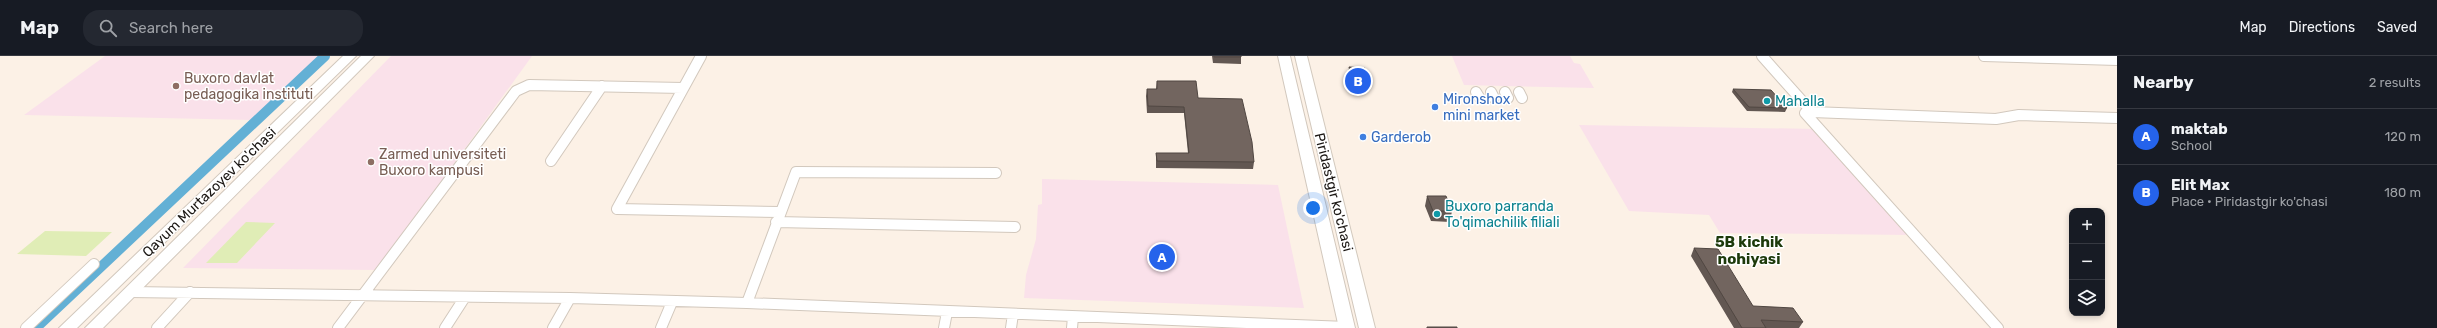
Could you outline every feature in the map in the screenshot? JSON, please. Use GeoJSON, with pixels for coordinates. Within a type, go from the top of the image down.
{"type":"FeatureCollection","features":[{"type":"Feature","properties":{"kind":"street","name":"Qayum Murtazoyev ko'chasi"},"geometry":{"type":"LineString","coordinates":[[67,328],[350,56]]}},
{"type":"Feature","properties":{"kind":"street","name":"Qayum Murtazoyev ko'chasi"},"geometry":{"type":"LineString","coordinates":[[93,328],[368,56]]}},
{"type":"Feature","properties":{"kind":"street"},"geometry":{"type":"LineString","coordinates":[[701,56],[617,209],[1015,227]]}},
{"type":"Feature","properties":{"kind":"street","name":"Piridastgir ko'chasi"},"geometry":{"type":"LineString","coordinates":[[1284,56],[1347,328]]}},
{"type":"Feature","properties":{"kind":"street","name":"Piridastgir ko'chasi"},"geometry":{"type":"LineString","coordinates":[[1301,56],[1367,328]]}},
{"type":"Feature","properties":{"kind":"street"},"geometry":{"type":"LineString","coordinates":[[1762,56],[1812,112]]}},
{"type":"Feature","properties":{"kind":"street"},"geometry":{"type":"LineString","coordinates":[[1984,56],[2117,60]]}},
{"type":"Feature","properties":{"kind":"street"},"geometry":{"type":"LineString","coordinates":[[338,328],[516,91],[529,85],[683,88]]}},
{"type":"Feature","properties":{"kind":"street"},"geometry":{"type":"LineString","coordinates":[[552,161],[602,86]]}},
{"type":"Feature","properties":{"kind":"street"},"geometry":{"type":"LineString","coordinates":[[1998,328],[1805,113],[1812,112],[1996,119],[2019,115],[2117,118]]}},
{"type":"Feature","properties":{"kind":"street"},"geometry":{"type":"LineString","coordinates":[[746,303],[796,172],[996,173]]}},
{"type":"Feature","properties":{"kind":"street"},"geometry":{"type":"LineString","coordinates":[[26,328],[94,264]]}},
{"type":"Feature","properties":{"kind":"street"},"geometry":{"type":"LineString","coordinates":[[119,279],[142,279]]}},
{"type":"Feature","properties":{"kind":"street"},"geometry":{"type":"LineString","coordinates":[[130,292],[570,298],[746,303],[1013,314],[1073,322],[1347,328]]}},
{"type":"Feature","properties":{"kind":"street"},"geometry":{"type":"LineString","coordinates":[[157,328],[190,292]]}},
{"type":"Feature","properties":{"kind":"street"},"geometry":{"type":"LineString","coordinates":[[445,328],[465,297]]}},
{"type":"Feature","properties":{"kind":"street"},"geometry":{"type":"LineString","coordinates":[[553,328],[570,298]]}},
{"type":"Feature","properties":{"kind":"street"},"geometry":{"type":"LineString","coordinates":[[661,328],[672,302]]}},
{"type":"Feature","properties":{"kind":"street"},"geometry":{"type":"LineString","coordinates":[[944,328],[947,312]]}},
{"type":"Feature","properties":{"kind":"street"},"geometry":{"type":"LineString","coordinates":[[1011,328],[1013,314]]}},
{"type":"Feature","properties":{"kind":"shaded area","name":"Buxoro davlat pedagogika instituti"},"geometry":{"type":"Polygon","coordinates":[[[105,56],[320,56],[252,120],[24,115],[105,56]]]}},
{"type":"Feature","properties":{"kind":"shaded area","name":"Zarmed universiteti Buxoro kampusi"},"geometry":{"type":"Polygon","coordinates":[[[391,56],[532,56],[377,270],[183,268],[391,56]]]}},
{"type":"Feature","properties":{"kind":"shaded area"},"geometry":{"type":"Polygon","coordinates":[[[1452,56],[1570,56],[1574,63],[1580,64],[1594,88],[1464,85],[1452,56]]]}},
{"type":"Feature","properties":{"kind":"shaded area"},"geometry":{"type":"Polygon","coordinates":[[[1579,125],[1817,129],[1910,235],[1720,233],[1709,215],[1629,211],[1579,125]]]}},
{"type":"Feature","properties":{"kind":"shaded area"},"geometry":{"type":"Polygon","coordinates":[[[1042,179],[1278,185],[1304,308],[1024,298],[1026,275],[1036,239],[1038,205],[1042,204],[1042,179]]]}},
{"type":"Feature","properties":{"kind":"green space"},"geometry":{"type":"Polygon","coordinates":[[[246,222],[275,223],[237,263],[206,263],[246,222]]]}},
{"type":"Feature","properties":{"kind":"green space"},"geometry":{"type":"Polygon","coordinates":[[[45,231],[112,232],[86,256],[17,254],[45,231]]]}},
{"type":"Feature","properties":{"kind":"building"},"geometry":{"type":"Polygon","coordinates":[[[1241,56],[1241,57],[1214,57],[1241,56]]]}},
{"type":"Feature","properties":{"kind":"building"},"geometry":{"type":"Polygon","coordinates":[[[1349,67],[1365,68],[1370,82],[1354,81],[1349,67]]]}},
{"type":"Feature","properties":{"kind":"building"},"geometry":{"type":"Polygon","coordinates":[[[1157,81],[1196,81],[1198,98],[1242,99],[1252,142],[1254,162],[1157,161],[1156,153],[1189,153],[1184,107],[1148,106],[1147,89],[1157,89],[1157,81]]]}},
{"type":"Feature","properties":{"kind":"building"},"geometry":{"type":"Polygon","coordinates":[[[1733,89],[1771,90],[1787,108],[1749,107],[1733,89]]]}},
{"type":"Feature","properties":{"kind":"building"},"geometry":{"type":"Polygon","coordinates":[[[1427,196],[1446,196],[1452,211],[1433,211],[1427,196]]]}},
{"type":"Feature","properties":{"kind":"building"},"geometry":{"type":"Polygon","coordinates":[[[1694,248],[1718,249],[1753,306],[1793,308],[1803,322],[1761,320],[1766,328],[1742,328],[1694,248]]]}},
{"type":"Feature","properties":{"kind":"building"},"geometry":{"type":"Polygon","coordinates":[[[1457,327],[1457,328],[1427,328],[1457,327]]]}},
{"type":"Feature","properties":{"kind":"waterway"},"geometry":{"type":"LineString","coordinates":[[36,328],[325,56]]}},
{"type":"Feature","properties":{"kind":"place","name":"Elit Max"},"geometry":{"type":"Point","coordinates":[1358,81]}},
{"type":"Feature","properties":{"kind":"place","name":"Buxoro davlat pedagogika instituti"},"geometry":{"type":"Point","coordinates":[176,86]}},
{"type":"Feature","properties":{"kind":"place","name":"Mahalla"},"geometry":{"type":"Point","coordinates":[1767,101]}},
{"type":"Feature","properties":{"kind":"place","name":"Mironshox mini market"},"geometry":{"type":"Point","coordinates":[1435,107]}},
{"type":"Feature","properties":{"kind":"place","name":"Garderob"},"geometry":{"type":"Point","coordinates":[1363,137]}},
{"type":"Feature","properties":{"kind":"place","name":"Zarmed universiteti Buxoro kampusi"},"geometry":{"type":"Point","coordinates":[371,162]}},
{"type":"Feature","properties":{"kind":"place","name":"Buxoro parranda To'qimachilik filiali"},"geometry":{"type":"Point","coordinates":[1437,214]}},
{"type":"Feature","properties":{"kind":"place","name":"maktab"},"geometry":{"type":"Point","coordinates":[1162,257]}},
{"type":"Feature","properties":{"kind":"district","name":"5B kichik nohiyasi"},"geometry":{"type":"Point","coordinates":[1749,250]}}]}
